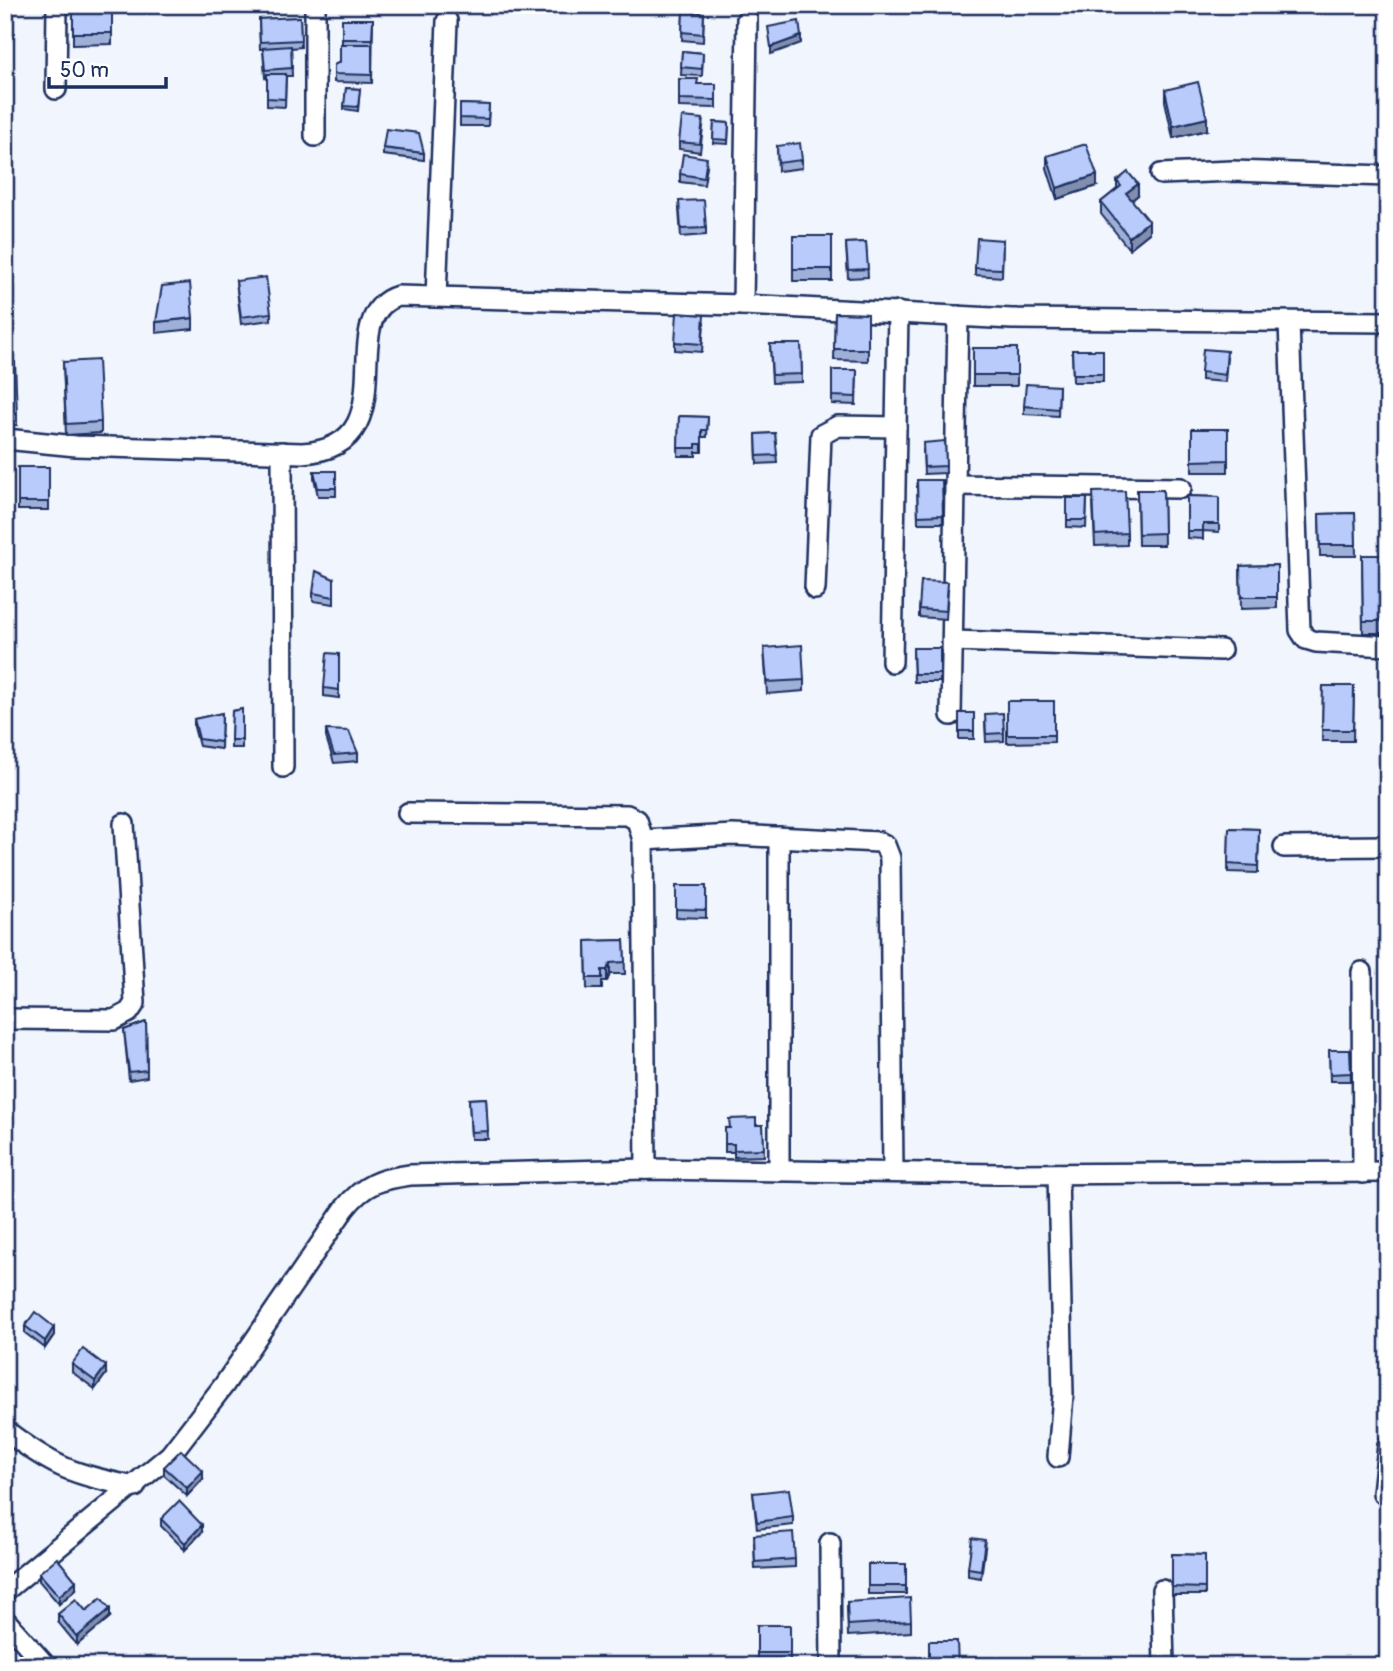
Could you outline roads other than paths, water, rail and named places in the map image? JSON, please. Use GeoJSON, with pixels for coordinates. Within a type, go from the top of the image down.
{"type":"FeatureCollection","features":[{"type":"Feature","properties":{"kind":"street"},"geometry":{"type":"LineString","coordinates":[[56,89],[57,5]]}},
{"type":"Feature","properties":{"kind":"street"},"geometry":{"type":"LineString","coordinates":[[315,5],[315,136]]}},
{"type":"Feature","properties":{"kind":"street"},"geometry":{"type":"LineString","coordinates":[[743,305],[747,19]]}},
{"type":"Feature","properties":{"kind":"street"},"geometry":{"type":"LineString","coordinates":[[436,297],[447,21]]}},
{"type":"Feature","properties":{"kind":"street"},"geometry":{"type":"LineString","coordinates":[[1161,174],[1233,170],[1388,176]]}},
{"type":"Feature","properties":{"kind":"street"},"geometry":{"type":"LineString","coordinates":[[5,439],[76,446],[282,452],[317,452],[342,443],[363,410],[376,309],[382,302],[398,296],[743,305],[958,316],[1388,321]]}},
{"type":"Feature","properties":{"kind":"street"},"geometry":{"type":"LineString","coordinates":[[892,662],[898,312]]}},
{"type":"Feature","properties":{"kind":"street"},"geometry":{"type":"LineString","coordinates":[[951,715],[958,316]]}},
{"type":"Feature","properties":{"kind":"street"},"geometry":{"type":"LineString","coordinates":[[1289,321],[1300,630],[1306,639],[1316,642],[1388,646]]}},
{"type":"Feature","properties":{"kind":"street"},"geometry":{"type":"LineString","coordinates":[[815,589],[821,435],[838,426],[896,428]]}},
{"type":"Feature","properties":{"kind":"street"},"geometry":{"type":"LineString","coordinates":[[282,452],[283,767]]}},
{"type":"Feature","properties":{"kind":"street"},"geometry":{"type":"LineString","coordinates":[[956,485],[1181,488]]}},
{"type":"Feature","properties":{"kind":"street"},"geometry":{"type":"LineString","coordinates":[[953,641],[1222,650]]}},
{"type":"Feature","properties":{"kind":"street"},"geometry":{"type":"LineString","coordinates":[[408,813],[627,815],[637,820],[643,840],[646,1169]]}},
{"type":"Feature","properties":{"kind":"street"},"geometry":{"type":"LineString","coordinates":[[5,1019],[114,1020],[132,1008],[135,1003],[124,824]]}},
{"type":"Feature","properties":{"kind":"street"},"geometry":{"type":"LineString","coordinates":[[643,840],[713,835],[779,837],[879,842],[890,852],[893,1171]]}},
{"type":"Feature","properties":{"kind":"street"},"geometry":{"type":"LineString","coordinates":[[779,837],[779,1171]]}},
{"type":"Feature","properties":{"kind":"street"},"geometry":{"type":"LineString","coordinates":[[1284,847],[1388,846]]}},
{"type":"Feature","properties":{"kind":"street"},"geometry":{"type":"LineString","coordinates":[[1362,972],[1363,1173]]}},
{"type":"Feature","properties":{"kind":"street"},"geometry":{"type":"LineString","coordinates":[[5,1591],[135,1487],[170,1455],[209,1405],[345,1208],[367,1185],[378,1179],[410,1175],[646,1169],[1058,1174],[1388,1172]]}},
{"type":"Feature","properties":{"kind":"street"},"geometry":{"type":"LineString","coordinates":[[1058,1174],[1063,1395],[1058,1457]]}},
{"type":"Feature","properties":{"kind":"street"},"geometry":{"type":"LineString","coordinates":[[5,1430],[56,1466],[85,1478],[135,1487]]}},
{"type":"Feature","properties":{"kind":"street"},"geometry":{"type":"LineString","coordinates":[[1383,1493],[1388,1445]]}},
{"type":"Feature","properties":{"kind":"street"},"geometry":{"type":"LineString","coordinates":[[830,1543],[831,1666]]}},
{"type":"Feature","properties":{"kind":"street"},"geometry":{"type":"LineString","coordinates":[[1162,1590],[1164,1666]]}},
{"type":"Feature","properties":{"kind":"street"},"geometry":{"type":"LineString","coordinates":[[5,1620],[46,1666]]}}]}
